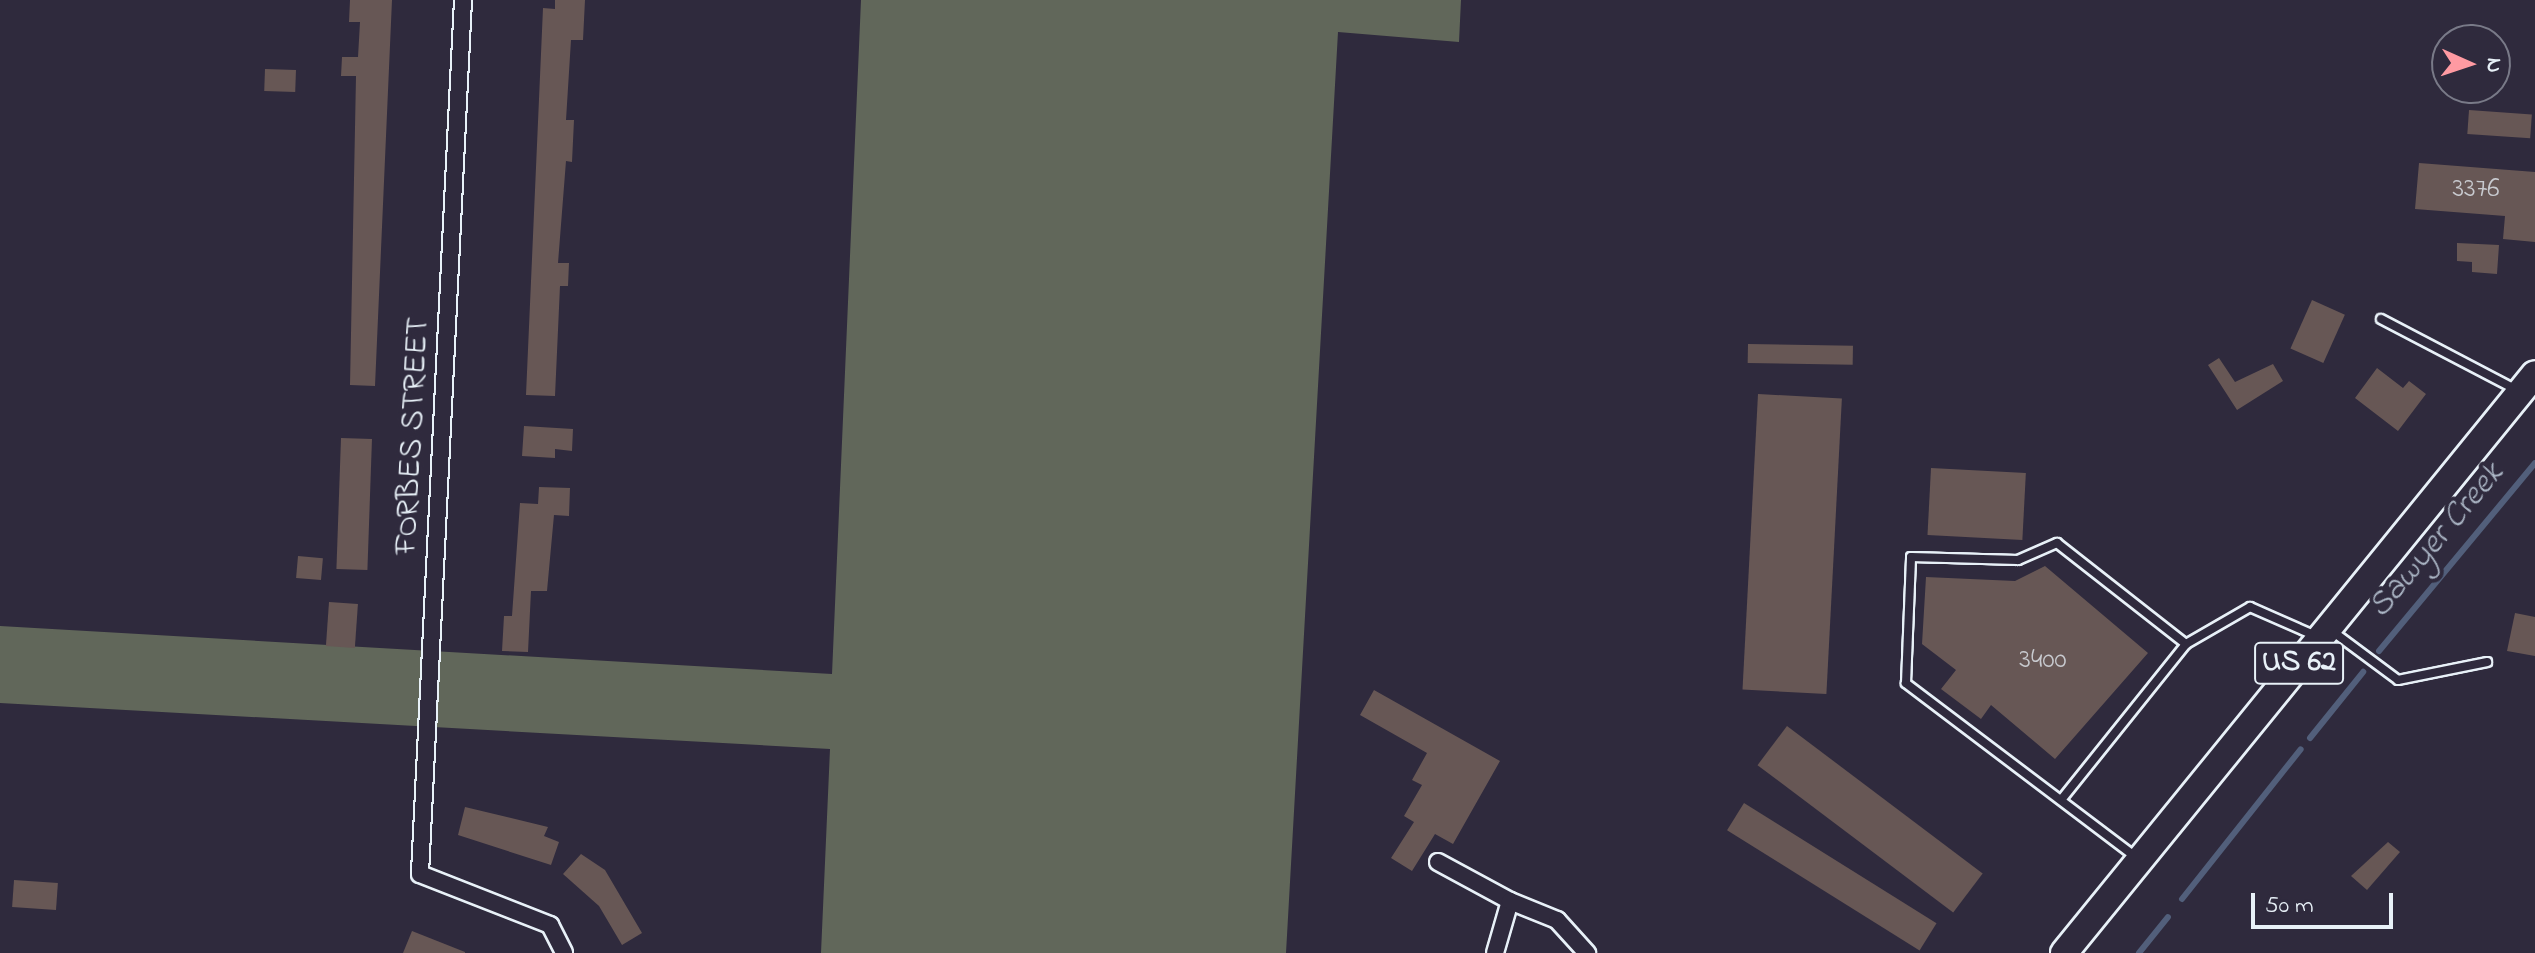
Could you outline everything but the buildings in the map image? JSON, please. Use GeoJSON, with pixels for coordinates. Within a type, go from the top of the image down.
{"type":"FeatureCollection","features":[{"type":"Feature","properties":{"kind":"main road","name":"US 62"},"geometry":{"type":"LineString","coordinates":[[2064,953],[2528,383]]}},
{"type":"Feature","properties":{"kind":"street","name":"FORBES STREET"},"geometry":{"type":"LineString","coordinates":[[463,0],[420,874],[550,925],[564,953]]}},
{"type":"Feature","properties":{"kind":"street"},"geometry":{"type":"LineString","coordinates":[[1438,862],[1510,901],[1557,920],[1587,953]]}},
{"type":"Feature","properties":{"kind":"street"},"geometry":{"type":"LineString","coordinates":[[1495,953],[1510,901]]}},
{"type":"Feature","properties":{"kind":"lane"},"geometry":{"type":"LineString","coordinates":[[2381,319],[2528,383]]}},
{"type":"Feature","properties":{"kind":"lane"},"geometry":{"type":"LineString","coordinates":[[2139,860],[1906,683],[1911,557],[2018,560],[2057,543],[2186,644]]}},
{"type":"Feature","properties":{"kind":"lane"},"geometry":{"type":"LineString","coordinates":[[2061,800],[2186,644],[2250,607],[2324,633],[2398,680],[2487,662]]}},
{"type":"Feature","properties":{"kind":"green space"},"geometry":{"type":"Polygon","coordinates":[[[861,0],[1461,0],[1459,42],[1338,32],[1286,953],[821,953],[830,749],[0,703],[0,626],[832,674],[861,0]]]}},
{"type":"Feature","properties":{"kind":"waterway","name":"Sawyer Creek"},"geometry":{"type":"LineString","coordinates":[[2379,651],[2535,463]]}},
{"type":"Feature","properties":{"kind":"waterway","name":"Sawyer Creek"},"geometry":{"type":"LineString","coordinates":[[2310,738],[2363,672]]}},
{"type":"Feature","properties":{"kind":"waterway","name":"Sawyer Creek"},"geometry":{"type":"LineString","coordinates":[[2182,899],[2301,749]]}},
{"type":"Feature","properties":{"kind":"waterway","name":"Sawyer Creek"},"geometry":{"type":"LineString","coordinates":[[2139,953],[2168,917]]}}]}
